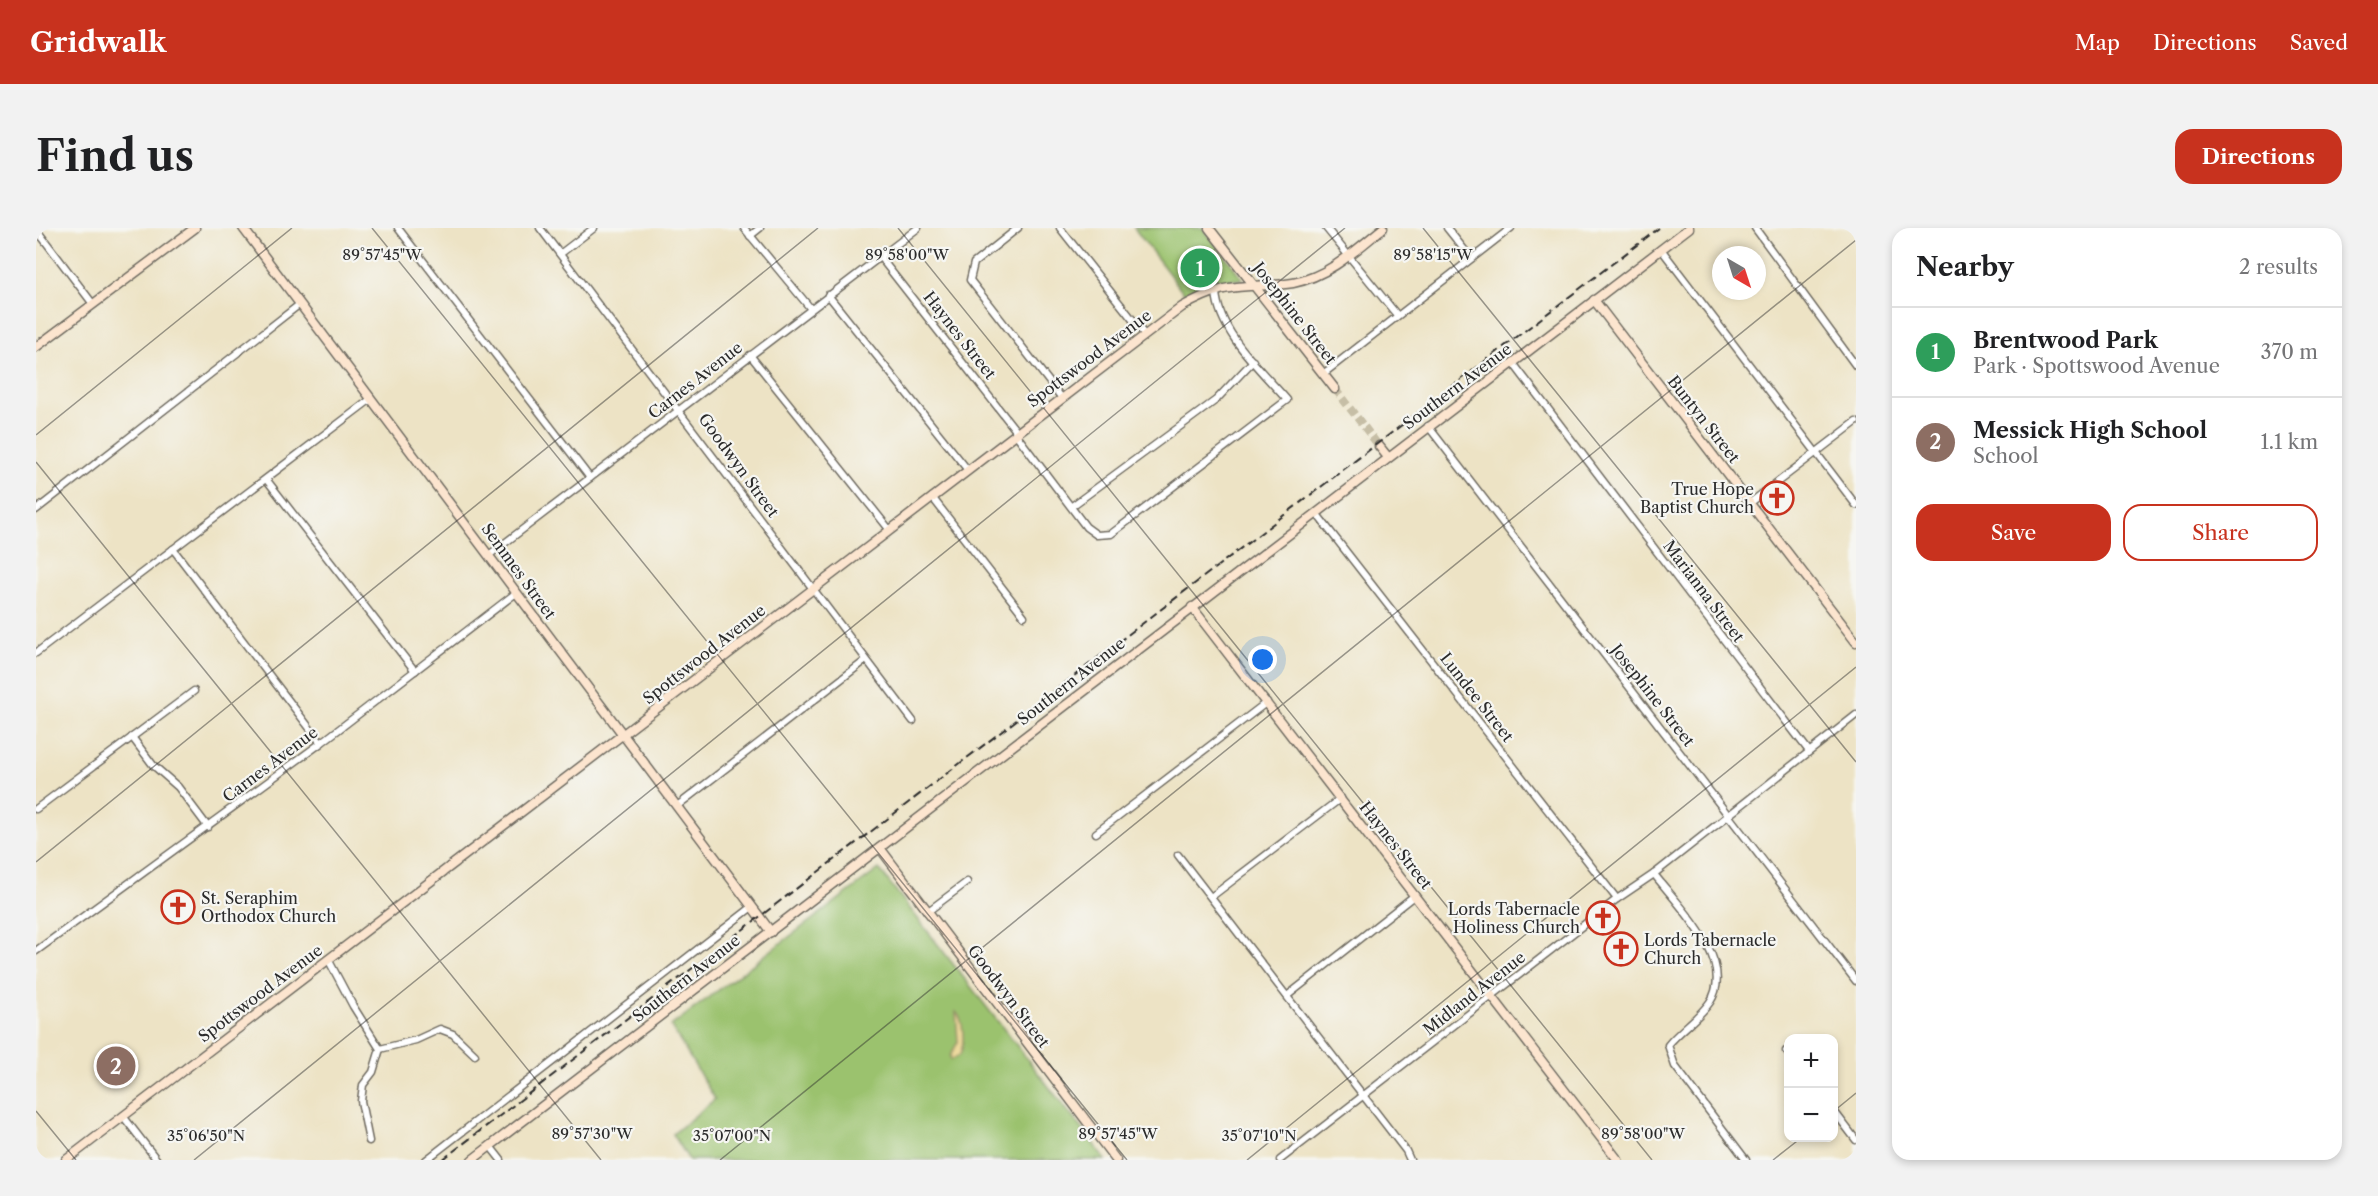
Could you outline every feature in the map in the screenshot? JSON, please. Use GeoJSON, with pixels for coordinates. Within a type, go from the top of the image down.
{"type":"FeatureCollection","features":[{"type":"Feature","properties":{"kind":"street"},"geometry":{"type":"LineString","coordinates":[[36,346],[195,228]]}},
{"type":"Feature","properties":{"kind":"street","name":"Semmes Street"},"geometry":{"type":"LineString","coordinates":[[243,228],[771,932]]}},
{"type":"Feature","properties":{"kind":"street"},"geometry":{"type":"LineString","coordinates":[[398,228],[590,478]]}},
{"type":"Feature","properties":{"kind":"street","name":"Goodwyn Street"},"geometry":{"type":"LineString","coordinates":[[540,228],[680,410],[913,722]]}},
{"type":"Feature","properties":{"kind":"street"},"geometry":{"type":"LineString","coordinates":[[560,254],[594,228]]}},
{"type":"Feature","properties":{"kind":"street"},"geometry":{"type":"LineString","coordinates":[[744,228],[811,309]]}},
{"type":"Feature","properties":{"kind":"street"},"geometry":{"type":"LineString","coordinates":[[750,236],[760,228]]}},
{"type":"Feature","properties":{"kind":"street","name":"Carnes Avenue"},"geometry":{"type":"LineString","coordinates":[[489,555],[918,228]]}},
{"type":"Feature","properties":{"kind":"street"},"geometry":{"type":"LineString","coordinates":[[1018,228],[974,263],[969,274],[975,288],[1061,397]]}},
{"type":"Feature","properties":{"kind":"street"},"geometry":{"type":"LineString","coordinates":[[1060,228],[1144,334]]}},
{"type":"Feature","properties":{"kind":"street","name":"Josephine Street"},"geometry":{"type":"LineString","coordinates":[[1209,228],[1335,388]]}},
{"type":"Feature","properties":{"kind":"street"},"geometry":{"type":"LineString","coordinates":[[1326,228],[1397,315]]}},
{"type":"Feature","properties":{"kind":"street","name":"Spottswood Avenue"},"geometry":{"type":"LineString","coordinates":[[66,1160],[623,736],[1061,397],[1182,307],[1216,291],[1293,283],[1309,278],[1348,256],[1383,228]]}},
{"type":"Feature","properties":{"kind":"street"},"geometry":{"type":"LineString","coordinates":[[1447,228],[1471,258]]}},
{"type":"Feature","properties":{"kind":"street"},"geometry":{"type":"LineString","coordinates":[[1323,374],[1511,228]]}},
{"type":"Feature","properties":{"kind":"street","name":"Southern Avenue"},"geometry":{"type":"LineString","coordinates":[[472,1160],[1316,513],[1387,456],[1689,228]]}},
{"type":"Feature","properties":{"kind":"street"},"geometry":{"type":"LineString","coordinates":[[1755,228],[1856,366]]}},
{"type":"Feature","properties":{"kind":"street"},"geometry":{"type":"LineString","coordinates":[[36,229],[93,304]]}},
{"type":"Feature","properties":{"kind":"street"},"geometry":{"type":"LineString","coordinates":[[1661,249],[1856,505]]}},
{"type":"Feature","properties":{"kind":"street","name":"Haynes Street"},"geometry":{"type":"LineString","coordinates":[[880,257],[1016,432],[1086,527],[1097,535],[1111,534],[1287,400],[1253,361]]}},
{"type":"Feature","properties":{"kind":"street"},"geometry":{"type":"LineString","coordinates":[[1072,506],[1216,400],[1253,361],[1224,322],[1217,305],[1216,291]]}},
{"type":"Feature","properties":{"kind":"street"},"geometry":{"type":"LineString","coordinates":[[828,295],[967,469]]}},
{"type":"Feature","properties":{"kind":"street","name":"Buntyn Street"},"geometry":{"type":"LineString","coordinates":[[1594,300],[1856,642]]}},
{"type":"Feature","properties":{"kind":"street"},"geometry":{"type":"LineString","coordinates":[[36,510],[300,304]]}},
{"type":"Feature","properties":{"kind":"street"},"geometry":{"type":"LineString","coordinates":[[750,355],[889,529]]}},
{"type":"Feature","properties":{"kind":"street","name":"Marianna Street"},"geometry":{"type":"LineString","coordinates":[[1513,363],[1808,750]]}},
{"type":"Feature","properties":{"kind":"street"},"geometry":{"type":"LineString","coordinates":[[36,653],[370,399]]}},
{"type":"Feature","properties":{"kind":"street"},"geometry":{"type":"LineString","coordinates":[[1750,503],[1856,422]]}},
{"type":"Feature","properties":{"kind":"street","name":"Josephine Street"},"geometry":{"type":"LineString","coordinates":[[1428,426],[1856,981]]}},
{"type":"Feature","properties":{"kind":"street"},"geometry":{"type":"LineString","coordinates":[[1379,446],[1387,456]]}},
{"type":"Feature","properties":{"kind":"street"},"geometry":{"type":"LineString","coordinates":[[266,479],[415,671]]}},
{"type":"Feature","properties":{"kind":"street"},"geometry":{"type":"LineString","coordinates":[[932,497],[1024,616]]}},
{"type":"Feature","properties":{"kind":"street","name":"Lundee Street"},"geometry":{"type":"LineString","coordinates":[[1316,513],[1617,899]]}},
{"type":"Feature","properties":{"kind":"street"},"geometry":{"type":"LineString","coordinates":[[173,549],[321,743]]}},
{"type":"Feature","properties":{"kind":"street","name":"Carnes Avenue"},"geometry":{"type":"LineString","coordinates":[[36,951],[321,743],[516,593]]}},
{"type":"Feature","properties":{"kind":"street","name":"Haynes Street"},"geometry":{"type":"LineString","coordinates":[[1192,607],[1618,1160]]}},
{"type":"Feature","properties":{"kind":"street"},"geometry":{"type":"LineString","coordinates":[[677,806],[867,660]]}},
{"type":"Feature","properties":{"kind":"street"},"geometry":{"type":"LineString","coordinates":[[36,809],[194,691]]}},
{"type":"Feature","properties":{"kind":"street"},"geometry":{"type":"LineString","coordinates":[[1096,833],[1267,702]]}},
{"type":"Feature","properties":{"kind":"street","name":"Midland Avenue"},"geometry":{"type":"LineString","coordinates":[[1280,1160],[1617,899],[1654,874],[1808,750],[1856,715]]}},
{"type":"Feature","properties":{"kind":"street"},"geometry":{"type":"LineString","coordinates":[[132,737],[153,765],[178,787],[208,827]]}},
{"type":"Feature","properties":{"kind":"street"},"geometry":{"type":"LineString","coordinates":[[1211,897],[1341,798]]}},
{"type":"Feature","properties":{"kind":"street","name":"Goodwyn Street"},"geometry":{"type":"LineString","coordinates":[[880,848],[1116,1160]]}},
{"type":"Feature","properties":{"kind":"street"},"geometry":{"type":"LineString","coordinates":[[1178,855],[1365,1095],[1407,1151],[1410,1160]]}},
{"type":"Feature","properties":{"kind":"street"},"geometry":{"type":"LineString","coordinates":[[1654,874],[1702,936],[1713,956],[1718,981],[1710,1002],[1668,1045],[1675,1065],[1746,1160]]}},
{"type":"Feature","properties":{"kind":"street"},"geometry":{"type":"LineString","coordinates":[[927,912],[967,882]]}},
{"type":"Feature","properties":{"kind":"street"},"geometry":{"type":"LineString","coordinates":[[1287,996],[1415,895]]}},
{"type":"Feature","properties":{"kind":"street","name":"Southern Avenue"},"geometry":{"type":"LineString","coordinates":[[426,1160],[752,907]]}},
{"type":"Feature","properties":{"kind":"street"},"geometry":{"type":"LineString","coordinates":[[328,959],[353,1006],[380,1049],[373,1072],[363,1085],[361,1101],[369,1141]]}},
{"type":"Feature","properties":{"kind":"street"},"geometry":{"type":"LineString","coordinates":[[380,1049],[416,1040],[440,1029],[453,1034],[475,1054]]}},
{"type":"Feature","properties":{"kind":"street"},"geometry":{"type":"LineString","coordinates":[[123,1116],[157,1160]]}},
{"type":"Feature","properties":{"kind":"street"},"geometry":{"type":"LineString","coordinates":[[1838,1117],[1856,1140]]}},
{"type":"Feature","properties":{"kind":"street"},"geometry":{"type":"LineString","coordinates":[[490,1146],[501,1160]]}},
{"type":"Feature","properties":{"kind":"green space"},"geometry":{"type":"Polygon","coordinates":[[[1134,228],[1203,228],[1243,279],[1219,281],[1184,293],[1134,228]]]}},
{"type":"Feature","properties":{"kind":"green space"},"geometry":{"type":"Polygon","coordinates":[[[879,869],[1106,1160],[689,1160],[673,1134],[715,1099],[671,1026],[879,869]]]}},
{"type":"Feature","properties":{"kind":"sand"},"geometry":{"type":"Polygon","coordinates":[[[956,1012],[962,1026],[963,1044],[960,1055],[951,1060],[950,1056],[958,1042],[956,1012]]]}},
{"type":"Feature","properties":{"kind":"tunnel"},"geometry":{"type":"LineString","coordinates":[[1335,389],[1379,446]]}},
{"type":"Feature","properties":{"kind":"railway"},"geometry":{"type":"LineString","coordinates":[[442,1160],[1659,228]]}},
{"type":"Feature","properties":{"kind":"place","name":"Brentwood Park"},"geometry":{"type":"Point","coordinates":[1200,268]}},
{"type":"Feature","properties":{"kind":"place","name":"True Hope Baptist Church"},"geometry":{"type":"Point","coordinates":[1777,498]}},
{"type":"Feature","properties":{"kind":"place","name":"St. Seraphim Orthodox Church"},"geometry":{"type":"Point","coordinates":[178,907]}},
{"type":"Feature","properties":{"kind":"place","name":"Lords Tabernacle Holiness Church"},"geometry":{"type":"Point","coordinates":[1603,918]}},
{"type":"Feature","properties":{"kind":"place","name":"Lords Tabernacle Church"},"geometry":{"type":"Point","coordinates":[1621,949]}},
{"type":"Feature","properties":{"kind":"place","name":"Messick High School"},"geometry":{"type":"Point","coordinates":[116,1066]}}]}
